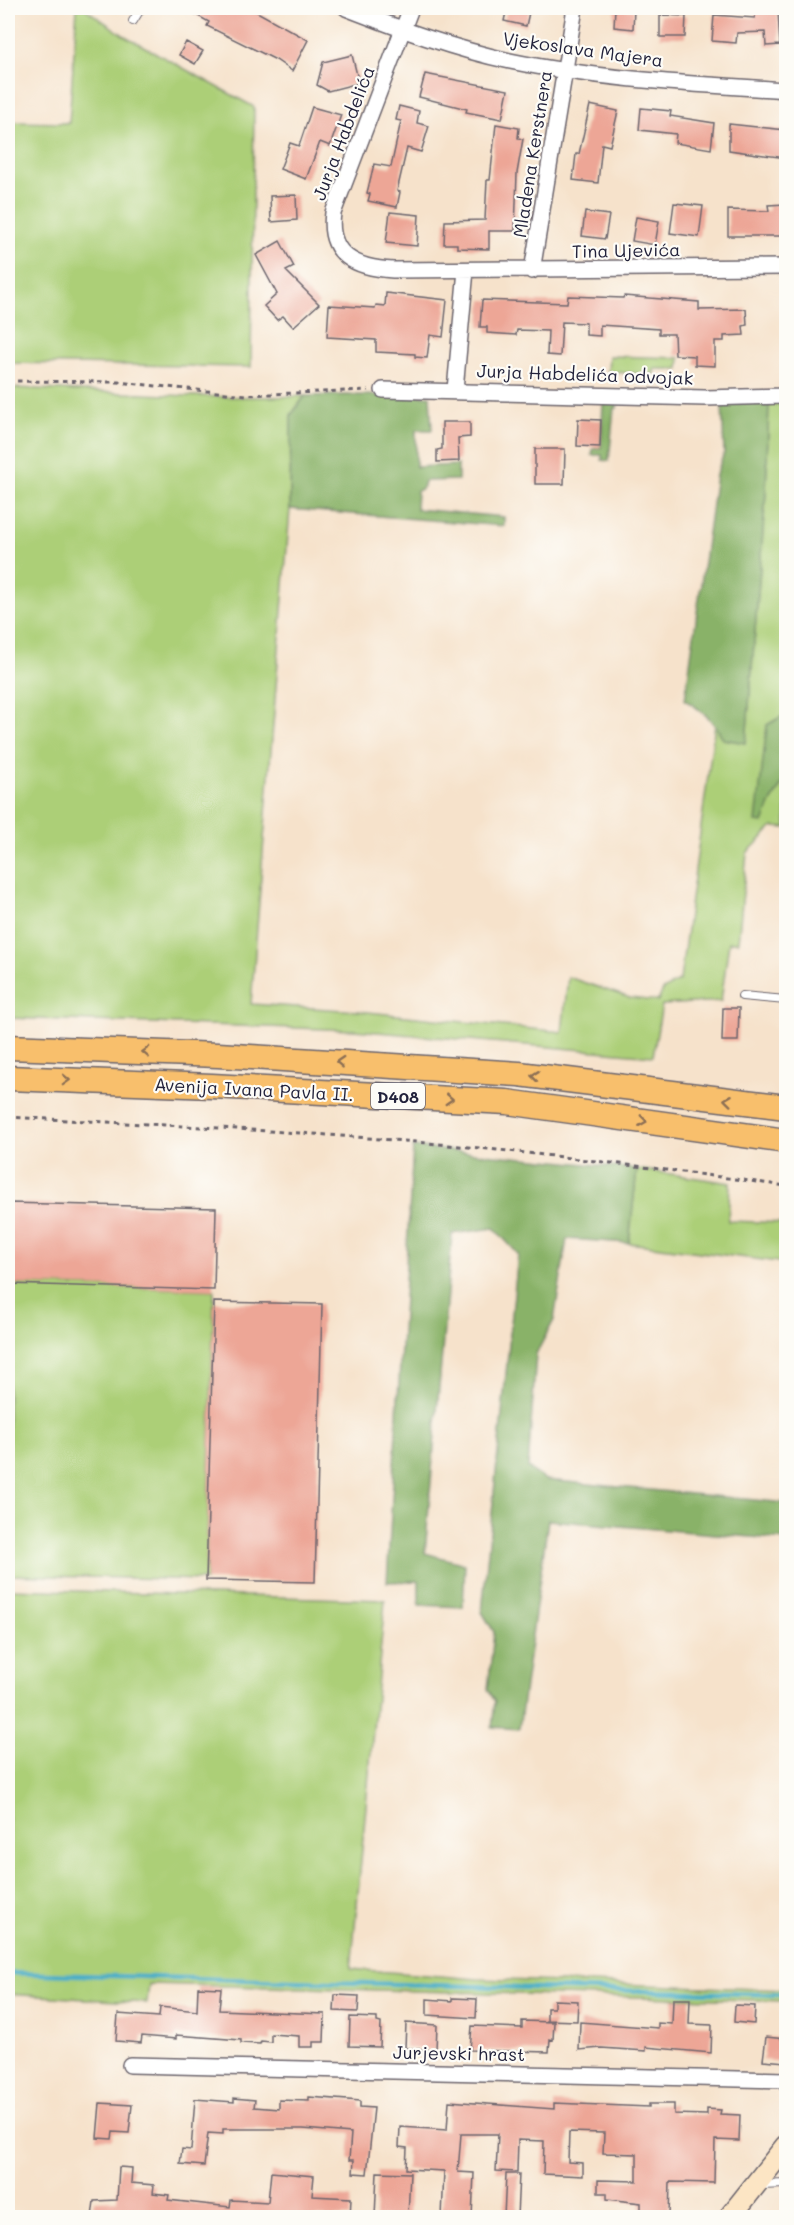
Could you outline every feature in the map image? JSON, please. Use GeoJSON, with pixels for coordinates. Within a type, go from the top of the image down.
{"type":"FeatureCollection","features":[{"type":"Feature","properties":{"kind":"main road","name":"Avenija Ivana Pavla II."},"geometry":{"type":"LineString","coordinates":[[8,1047],[230,1055],[519,1074],[786,1107]]}},
{"type":"Feature","properties":{"kind":"main road","name":"Avenija Ivana Pavla II."},"geometry":{"type":"LineString","coordinates":[[8,1078],[212,1086],[507,1102],[786,1141]]}},
{"type":"Feature","properties":{"kind":"main road"},"geometry":{"type":"LineString","coordinates":[[729,2217],[786,2146]]}},
{"type":"Feature","properties":{"kind":"street","name":"Vjekoslava Majera"},"geometry":{"type":"LineString","coordinates":[[346,8],[403,30],[510,61],[566,70],[786,90]]}},
{"type":"Feature","properties":{"kind":"street","name":"Jurja Habdelića"},"geometry":{"type":"LineString","coordinates":[[411,8],[335,203],[332,230],[344,255],[367,267],[393,270],[466,270]]}},
{"type":"Feature","properties":{"kind":"street","name":"Mladena Kerstnera"},"geometry":{"type":"LineString","coordinates":[[532,271],[575,8]]}},
{"type":"Feature","properties":{"kind":"street","name":"Tina Ujevića"},"geometry":{"type":"LineString","coordinates":[[466,270],[786,267]]}},
{"type":"Feature","properties":{"kind":"street"},"geometry":{"type":"LineString","coordinates":[[454,390],[466,270]]}},
{"type":"Feature","properties":{"kind":"street","name":"Jurja Habdelića odvojak"},"geometry":{"type":"LineString","coordinates":[[383,390],[705,398],[786,396]]}},
{"type":"Feature","properties":{"kind":"street","name":"Jurjevski hrast"},"geometry":{"type":"LineString","coordinates":[[130,2065],[786,2080]]}},
{"type":"Feature","properties":{"kind":"lane"},"geometry":{"type":"LineString","coordinates":[[133,21],[141,8]]}},
{"type":"Feature","properties":{"kind":"lane"},"geometry":{"type":"LineString","coordinates":[[742,996],[786,1000]]}},
{"type":"Feature","properties":{"kind":"lane"},"geometry":{"type":"LineString","coordinates":[[755,2186],[786,2184]]}},
{"type":"Feature","properties":{"kind":"path"},"geometry":{"type":"LineString","coordinates":[[8,381],[118,382],[246,395],[383,390]]}},
{"type":"Feature","properties":{"kind":"path"},"geometry":{"type":"LineString","coordinates":[[8,1117],[222,1128],[417,1142],[624,1164],[786,1186]]}},
{"type":"Feature","properties":{"kind":"green space"},"geometry":{"type":"Polygon","coordinates":[[[77,8],[84,8],[125,36],[254,107],[251,367],[8,363],[8,122],[69,123],[77,8]]]}},
{"type":"Feature","properties":{"kind":"green space"},"geometry":{"type":"Polygon","coordinates":[[[609,356],[680,358],[679,369],[654,369],[654,374],[608,372],[609,356]]]}},
{"type":"Feature","properties":{"kind":"green space"},"geometry":{"type":"Polygon","coordinates":[[[8,388],[194,396],[305,396],[291,415],[290,509],[251,1004],[358,1011],[562,1032],[568,977],[630,998],[658,1001],[663,990],[680,980],[715,724],[724,739],[746,742],[766,493],[769,401],[786,401],[786,714],[767,725],[763,822],[770,804],[786,777],[786,828],[773,827],[747,853],[738,942],[729,942],[721,1001],[662,1005],[653,1056],[354,1030],[8,1018],[8,388]]]}},
{"type":"Feature","properties":{"kind":"green space"},"geometry":{"type":"Polygon","coordinates":[[[305,396],[430,396],[432,430],[416,430],[416,467],[458,465],[458,480],[424,481],[422,489],[417,491],[416,509],[504,517],[504,526],[290,509],[291,415],[305,396]]]}},
{"type":"Feature","properties":{"kind":"green space"},"geometry":{"type":"Polygon","coordinates":[[[603,401],[617,401],[617,408],[614,408],[609,461],[602,460],[602,455],[592,455],[593,449],[601,448],[603,401]]]}},
{"type":"Feature","properties":{"kind":"green space"},"geometry":{"type":"Polygon","coordinates":[[[769,401],[766,493],[746,743],[723,739],[707,716],[685,700],[716,475],[724,453],[722,404],[769,401]]]}},
{"type":"Feature","properties":{"kind":"green space"},"geometry":{"type":"Polygon","coordinates":[[[786,714],[786,777],[770,804],[763,823],[756,822],[767,725],[786,714]]]}},
{"type":"Feature","properties":{"kind":"green space"},"geometry":{"type":"Polygon","coordinates":[[[413,1147],[637,1169],[629,1243],[567,1239],[554,1320],[536,1354],[528,1468],[546,1480],[786,1503],[786,1540],[548,1520],[519,1729],[492,1727],[495,1702],[488,1689],[494,1632],[482,1612],[518,1254],[494,1228],[452,1234],[425,1553],[465,1564],[463,1607],[419,1605],[419,1581],[387,1582],[413,1147]]]}},
{"type":"Feature","properties":{"kind":"green space"},"geometry":{"type":"Polygon","coordinates":[[[637,1169],[730,1183],[728,1221],[786,1223],[786,1263],[629,1243],[637,1169]]]}},
{"type":"Feature","properties":{"kind":"green space"},"geometry":{"type":"Polygon","coordinates":[[[8,1284],[214,1290],[206,1580],[8,1575],[8,1284]]]}},
{"type":"Feature","properties":{"kind":"green space"},"geometry":{"type":"Polygon","coordinates":[[[8,1589],[385,1600],[351,1969],[477,1979],[786,1990],[786,2001],[149,1984],[147,2003],[8,1994],[8,1589]]]}},
{"type":"Feature","properties":{"kind":"building"},"geometry":{"type":"Polygon","coordinates":[[[184,8],[250,8],[308,40],[292,71],[276,60],[207,26],[209,22],[184,8]]]}},
{"type":"Feature","properties":{"kind":"building"},"geometry":{"type":"Polygon","coordinates":[[[507,8],[530,8],[526,26],[504,21],[507,8]]]}},
{"type":"Feature","properties":{"kind":"building"},"geometry":{"type":"Polygon","coordinates":[[[615,8],[634,10],[633,29],[614,27],[615,8]]]}},
{"type":"Feature","properties":{"kind":"building"},"geometry":{"type":"Polygon","coordinates":[[[778,11],[780,45],[766,46],[765,32],[737,33],[736,43],[712,41],[714,15],[755,18],[755,13],[778,11]]]}},
{"type":"Feature","properties":{"kind":"building"},"geometry":{"type":"Polygon","coordinates":[[[660,15],[686,16],[685,37],[660,37],[660,15]]]}},
{"type":"Feature","properties":{"kind":"building"},"geometry":{"type":"Polygon","coordinates":[[[186,42],[203,51],[195,64],[179,55],[186,42]]]}},
{"type":"Feature","properties":{"kind":"building"},"geometry":{"type":"Polygon","coordinates":[[[352,55],[359,83],[328,91],[317,85],[323,62],[352,55]]]}},
{"type":"Feature","properties":{"kind":"building"},"geometry":{"type":"Polygon","coordinates":[[[425,74],[508,90],[502,119],[466,112],[467,109],[419,97],[425,74]]]}},
{"type":"Feature","properties":{"kind":"building"},"geometry":{"type":"Polygon","coordinates":[[[590,105],[618,111],[610,146],[602,144],[598,183],[573,180],[576,154],[579,154],[590,105]]]}},
{"type":"Feature","properties":{"kind":"building"},"geometry":{"type":"Polygon","coordinates":[[[399,106],[419,111],[417,123],[429,126],[421,152],[407,148],[397,191],[400,192],[397,207],[368,201],[370,194],[367,193],[374,164],[391,167],[401,121],[396,120],[399,106]]]}},
{"type":"Feature","properties":{"kind":"building"},"geometry":{"type":"Polygon","coordinates":[[[312,107],[341,115],[330,146],[320,142],[306,179],[280,169],[290,143],[299,146],[312,107]]]}},
{"type":"Feature","properties":{"kind":"building"},"geometry":{"type":"Polygon","coordinates":[[[641,108],[671,111],[670,116],[714,123],[711,149],[675,143],[676,134],[639,130],[641,108]]]}},
{"type":"Feature","properties":{"kind":"building"},"geometry":{"type":"Polygon","coordinates":[[[496,124],[519,128],[518,138],[523,139],[517,173],[515,231],[489,231],[489,249],[457,248],[457,244],[444,244],[445,221],[485,220],[487,180],[490,180],[496,124]]]}},
{"type":"Feature","properties":{"kind":"building"},"geometry":{"type":"Polygon","coordinates":[[[729,124],[786,130],[786,158],[729,150],[729,124]]]}},
{"type":"Feature","properties":{"kind":"building"},"geometry":{"type":"Polygon","coordinates":[[[296,195],[297,220],[271,222],[270,196],[296,195]]]}},
{"type":"Feature","properties":{"kind":"building"},"geometry":{"type":"Polygon","coordinates":[[[674,203],[703,206],[699,237],[670,233],[674,203]]]}},
{"type":"Feature","properties":{"kind":"building"},"geometry":{"type":"Polygon","coordinates":[[[786,204],[786,236],[728,236],[728,210],[769,211],[768,205],[786,204]]]}},
{"type":"Feature","properties":{"kind":"building"},"geometry":{"type":"Polygon","coordinates":[[[390,212],[419,215],[417,246],[386,243],[390,212]]]}},
{"type":"Feature","properties":{"kind":"building"},"geometry":{"type":"Polygon","coordinates":[[[585,212],[609,215],[605,239],[582,236],[585,212]]]}},
{"type":"Feature","properties":{"kind":"building"},"geometry":{"type":"Polygon","coordinates":[[[636,217],[659,221],[655,245],[632,241],[636,217]]]}},
{"type":"Feature","properties":{"kind":"building"},"geometry":{"type":"Polygon","coordinates":[[[280,241],[294,267],[286,271],[319,304],[293,327],[283,316],[277,320],[264,306],[277,294],[256,255],[280,241]]]}},
{"type":"Feature","properties":{"kind":"building"},"geometry":{"type":"Polygon","coordinates":[[[386,293],[447,300],[443,337],[430,335],[427,358],[415,357],[415,354],[376,352],[376,340],[327,337],[329,305],[375,308],[376,305],[385,306],[386,293]]]}},
{"type":"Feature","properties":{"kind":"building"},"geometry":{"type":"Polygon","coordinates":[[[568,296],[623,298],[624,296],[699,302],[699,310],[746,309],[747,325],[743,326],[744,335],[724,336],[724,341],[715,341],[715,366],[695,365],[695,356],[675,355],[674,334],[659,334],[659,329],[600,325],[600,336],[586,335],[586,323],[562,322],[560,356],[547,355],[548,331],[517,330],[516,335],[487,333],[487,327],[480,327],[482,300],[567,303],[568,296]]]}},
{"type":"Feature","properties":{"kind":"building"},"geometry":{"type":"Polygon","coordinates":[[[578,419],[601,420],[600,447],[577,446],[578,419]]]}},
{"type":"Feature","properties":{"kind":"building"},"geometry":{"type":"Polygon","coordinates":[[[442,422],[470,422],[470,437],[458,438],[459,461],[437,462],[437,450],[442,449],[442,422]]]}},
{"type":"Feature","properties":{"kind":"building"},"geometry":{"type":"Polygon","coordinates":[[[535,449],[565,449],[564,484],[535,484],[535,449]]]}},
{"type":"Feature","properties":{"kind":"building"},"geometry":{"type":"Polygon","coordinates":[[[723,1008],[739,1008],[738,1041],[722,1041],[723,1008]]]}},
{"type":"Feature","properties":{"kind":"building"},"geometry":{"type":"Polygon","coordinates":[[[8,1203],[216,1208],[214,1290],[8,1284],[8,1203]]]}},
{"type":"Feature","properties":{"kind":"building"},"geometry":{"type":"Polygon","coordinates":[[[214,1302],[322,1304],[315,1582],[206,1580],[214,1302]]]}},
{"type":"Feature","properties":{"kind":"building"},"geometry":{"type":"Polygon","coordinates":[[[198,1987],[221,1988],[219,2010],[325,2014],[324,2042],[313,2042],[313,2047],[299,2047],[299,2036],[271,2034],[271,2042],[261,2041],[260,2044],[241,2043],[241,2040],[176,2035],[176,2039],[142,2036],[141,2043],[116,2041],[118,2014],[159,2017],[160,2007],[197,2011],[198,1987]]]}},
{"type":"Feature","properties":{"kind":"building"},"geometry":{"type":"Polygon","coordinates":[[[335,1995],[359,1996],[358,2012],[334,2011],[335,1995]]]}},
{"type":"Feature","properties":{"kind":"building"},"geometry":{"type":"Polygon","coordinates":[[[452,1998],[477,1999],[476,2018],[427,2015],[427,1999],[452,2001],[452,1998]]]}},
{"type":"Feature","properties":{"kind":"building"},"geometry":{"type":"Polygon","coordinates":[[[673,1999],[690,1999],[689,2024],[712,2025],[711,2053],[646,2047],[646,2051],[601,2048],[579,2050],[580,2022],[658,2028],[658,2023],[672,2024],[673,1999]]]}},
{"type":"Feature","properties":{"kind":"building"},"geometry":{"type":"Polygon","coordinates":[[[554,2000],[578,2001],[577,2021],[547,2020],[547,2008],[554,2008],[554,2000]]]}},
{"type":"Feature","properties":{"kind":"building"},"geometry":{"type":"Polygon","coordinates":[[[735,2005],[755,2006],[754,2024],[734,2022],[735,2005]]]}},
{"type":"Feature","properties":{"kind":"building"},"geometry":{"type":"Polygon","coordinates":[[[350,2017],[377,2018],[377,2022],[381,2023],[380,2047],[349,2046],[350,2017]]]}},
{"type":"Feature","properties":{"kind":"building"},"geometry":{"type":"Polygon","coordinates":[[[522,2021],[554,2022],[553,2040],[550,2039],[549,2052],[470,2050],[472,2026],[522,2028],[522,2021]]]}},
{"type":"Feature","properties":{"kind":"building"},"geometry":{"type":"Polygon","coordinates":[[[406,2023],[437,2025],[436,2050],[405,2048],[406,2023]]]}},
{"type":"Feature","properties":{"kind":"building"},"geometry":{"type":"Polygon","coordinates":[[[766,2037],[786,2039],[786,2062],[763,2060],[766,2037]]]}},
{"type":"Feature","properties":{"kind":"building"},"geometry":{"type":"Polygon","coordinates":[[[309,2097],[360,2101],[360,2107],[374,2108],[367,2174],[353,2173],[354,2160],[349,2160],[351,2133],[303,2129],[223,2129],[223,2134],[208,2133],[204,2166],[180,2164],[182,2149],[191,2150],[195,2099],[234,2102],[234,2098],[255,2100],[254,2107],[279,2109],[279,2100],[309,2101],[309,2097]]]}},
{"type":"Feature","properties":{"kind":"building"},"geometry":{"type":"Polygon","coordinates":[[[449,2101],[554,2109],[554,2103],[649,2107],[649,2104],[674,2104],[674,2114],[707,2115],[707,2109],[721,2110],[720,2114],[740,2115],[739,2141],[715,2140],[714,2183],[670,2182],[669,2217],[641,2217],[641,2203],[607,2199],[607,2193],[598,2193],[598,2180],[637,2181],[637,2154],[603,2153],[604,2133],[569,2132],[568,2162],[583,2163],[583,2176],[543,2174],[544,2141],[518,2140],[517,2172],[496,2171],[498,2134],[461,2134],[458,2172],[474,2173],[472,2217],[442,2217],[444,2171],[406,2169],[407,2148],[399,2147],[400,2127],[447,2130],[449,2101]]]}},
{"type":"Feature","properties":{"kind":"building"},"geometry":{"type":"Polygon","coordinates":[[[100,2103],[132,2105],[129,2133],[113,2132],[112,2139],[97,2138],[100,2103]]]}},
{"type":"Feature","properties":{"kind":"building"},"geometry":{"type":"Polygon","coordinates":[[[119,2167],[132,2168],[131,2183],[154,2185],[153,2193],[169,2195],[168,2200],[230,2207],[231,2200],[268,2202],[271,2172],[314,2176],[312,2196],[351,2198],[350,2217],[92,2217],[94,2201],[117,2200],[119,2167]]]}},
{"type":"Feature","properties":{"kind":"building"},"geometry":{"type":"Polygon","coordinates":[[[377,2172],[410,2173],[408,2217],[375,2217],[377,2172]]]}},
{"type":"Feature","properties":{"kind":"building"},"geometry":{"type":"Polygon","coordinates":[[[506,2174],[519,2174],[517,2217],[504,2217],[506,2174]]]}},
{"type":"Feature","properties":{"kind":"waterway"},"geometry":{"type":"LineString","coordinates":[[8,1973],[786,1995]]}}]}
